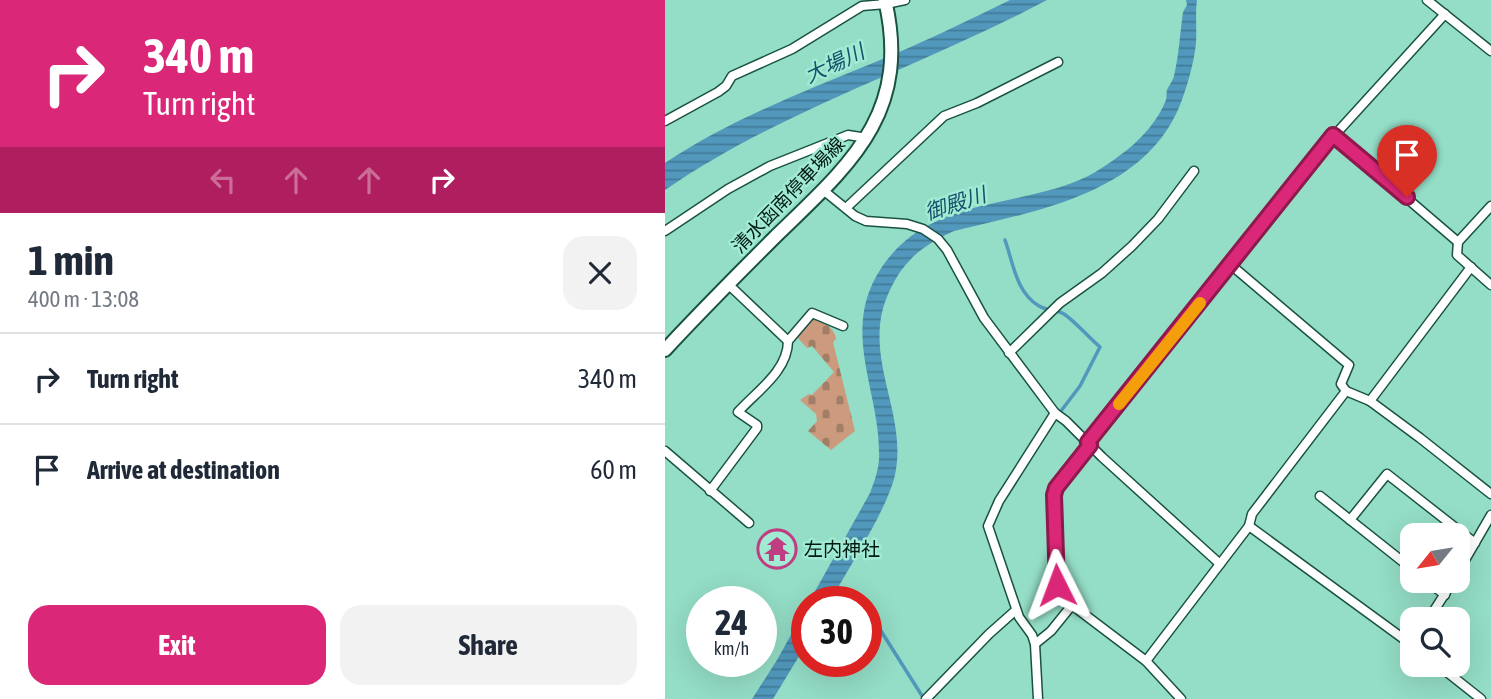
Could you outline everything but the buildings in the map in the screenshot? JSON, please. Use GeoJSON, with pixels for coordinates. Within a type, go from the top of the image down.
{"type":"FeatureCollection","features":[{"type":"Feature","properties":{"kind":"main road","name":"清水函南停車場線"},"geometry":{"type":"LineString","coordinates":[[665,350],[823,190],[867,138],[876,121],[889,80],[891,58],[886,2]]}},
{"type":"Feature","properties":{"kind":"street"},"geometry":{"type":"LineString","coordinates":[[665,121],[718,92],[732,76],[792,49],[862,6],[905,0]]}},
{"type":"Feature","properties":{"kind":"street"},"geometry":{"type":"LineString","coordinates":[[1427,0],[1491,51]]}},
{"type":"Feature","properties":{"kind":"street"},"geometry":{"type":"LineString","coordinates":[[1181,699],[1146,661],[1072,605],[1057,585],[1056,488],[1302,171],[1445,13]]}},
{"type":"Feature","properties":{"kind":"street"},"geometry":{"type":"LineString","coordinates":[[846,208],[944,116],[977,103],[1058,62]]}},
{"type":"Feature","properties":{"kind":"street"},"geometry":{"type":"LineString","coordinates":[[665,231],[728,188],[771,166],[848,135],[867,138]]}},
{"type":"Feature","properties":{"kind":"street"},"geometry":{"type":"LineString","coordinates":[[1333,135],[1458,242]]}},
{"type":"Feature","properties":{"kind":"street"},"geometry":{"type":"LineString","coordinates":[[1009,353],[1054,310],[1132,246],[1159,219],[1194,171]]}},
{"type":"Feature","properties":{"kind":"street"},"geometry":{"type":"LineString","coordinates":[[823,190],[866,220],[907,224],[929,233],[947,250],[974,303],[1055,413],[1220,564]]}},
{"type":"Feature","properties":{"kind":"street"},"geometry":{"type":"LineString","coordinates":[[1491,205],[1458,242],[1457,254],[1487,282],[1491,271]]}},
{"type":"Feature","properties":{"kind":"street"},"geometry":{"type":"LineString","coordinates":[[1231,265],[1349,365],[1341,384],[1346,391],[1370,401],[1491,494]]}},
{"type":"Feature","properties":{"kind":"street"},"geometry":{"type":"LineString","coordinates":[[1370,401],[1471,267]]}},
{"type":"Feature","properties":{"kind":"street"},"geometry":{"type":"LineString","coordinates":[[728,284],[788,341]]}},
{"type":"Feature","properties":{"kind":"street"},"geometry":{"type":"LineString","coordinates":[[710,491],[757,428],[757,425],[739,412],[776,372],[788,341],[812,313],[843,326]]}},
{"type":"Feature","properties":{"kind":"street"},"geometry":{"type":"LineString","coordinates":[[1146,661],[1249,526],[1252,514],[1346,391]]}},
{"type":"Feature","properties":{"kind":"street"},"geometry":{"type":"LineString","coordinates":[[1038,699],[1035,644],[1016,610],[988,526],[999,501],[1055,413]]}},
{"type":"Feature","properties":{"kind":"street"},"geometry":{"type":"LineString","coordinates":[[665,465],[668,454],[749,523]]}},
{"type":"Feature","properties":{"kind":"street"},"geometry":{"type":"LineString","coordinates":[[1350,520],[1387,474],[1475,543]]}},
{"type":"Feature","properties":{"kind":"street"},"geometry":{"type":"LineString","coordinates":[[1320,496],[1400,560]]}},
{"type":"Feature","properties":{"kind":"street"},"geometry":{"type":"LineString","coordinates":[[1470,552],[1491,515]]}},
{"type":"Feature","properties":{"kind":"street"},"geometry":{"type":"LineString","coordinates":[[1249,526],[1400,634]]}},
{"type":"Feature","properties":{"kind":"street"},"geometry":{"type":"LineString","coordinates":[[1436,607],[1445,594]]}},
{"type":"Feature","properties":{"kind":"street"},"geometry":{"type":"LineString","coordinates":[[1035,644],[1051,631],[1072,605]]}},
{"type":"Feature","properties":{"kind":"street"},"geometry":{"type":"LineString","coordinates":[[926,699],[1016,610]]}},
{"type":"Feature","properties":{"kind":"street"},"geometry":{"type":"LineString","coordinates":[[1453,677],[1481,699]]}},
{"type":"Feature","properties":{"kind":"green space"},"geometry":{"type":"Polygon","coordinates":[[[813,315],[835,335],[833,342],[855,431],[831,450],[808,431],[817,421],[816,414],[800,400],[812,395],[834,372],[812,346],[807,348],[795,335],[813,315]]]}},
{"type":"Feature","properties":{"kind":"water"},"geometry":{"type":"Polygon","coordinates":[[[1010,0],[1047,0],[951,47],[805,112],[710,161],[665,190],[665,163],[715,133],[925,41],[1010,0]]]}},
{"type":"Feature","properties":{"kind":"water"},"geometry":{"type":"Polygon","coordinates":[[[1186,0],[1197,0],[1196,43],[1190,75],[1180,105],[1163,135],[1141,159],[1114,179],[1084,194],[1052,206],[943,236],[908,262],[895,279],[882,314],[880,338],[896,431],[894,479],[874,525],[839,586],[818,586],[870,493],[878,468],[878,429],[863,341],[867,297],[877,275],[895,251],[916,233],[939,220],[1072,183],[1101,169],[1133,145],[1155,121],[1166,100],[1176,68],[1183,12],[1187,5],[1186,0]]]}},
{"type":"Feature","properties":{"kind":"water"},"geometry":{"type":"Polygon","coordinates":[[[791,635],[791,669],[773,699],[752,699],[766,677],[777,677],[777,660],[791,635]]]}},
{"type":"Feature","properties":{"kind":"waterway"},"geometry":{"type":"LineString","coordinates":[[1005,240],[1016,276],[1031,300],[1042,308],[1064,314],[1100,347],[1080,386],[1061,411]]}},
{"type":"Feature","properties":{"kind":"waterway"},"geometry":{"type":"LineString","coordinates":[[882,632],[924,699]]}},
{"type":"Feature","properties":{"kind":"slow traffic"},"geometry":{"type":"LineString","coordinates":[[1119,404],[1200,303]]}},
{"type":"Feature","properties":{"kind":"place","name":"左内神社"},"geometry":{"type":"Point","coordinates":[777,549]}},
{"type":"Feature","properties":{"kind":"route"},"geometry":{"type":"LineString","coordinates":[[1057,585],[1054,522],[1056,488],[1090,445],[1088,442],[1333,135],[1407,197]]}},
{"type":"Feature","properties":{"kind":"water label","name":"大場川"},"geometry":{"type":"Point","coordinates":[834,63]}},
{"type":"Feature","properties":{"kind":"water label","name":"御殿川"},"geometry":{"type":"Point","coordinates":[955,203]}}]}
